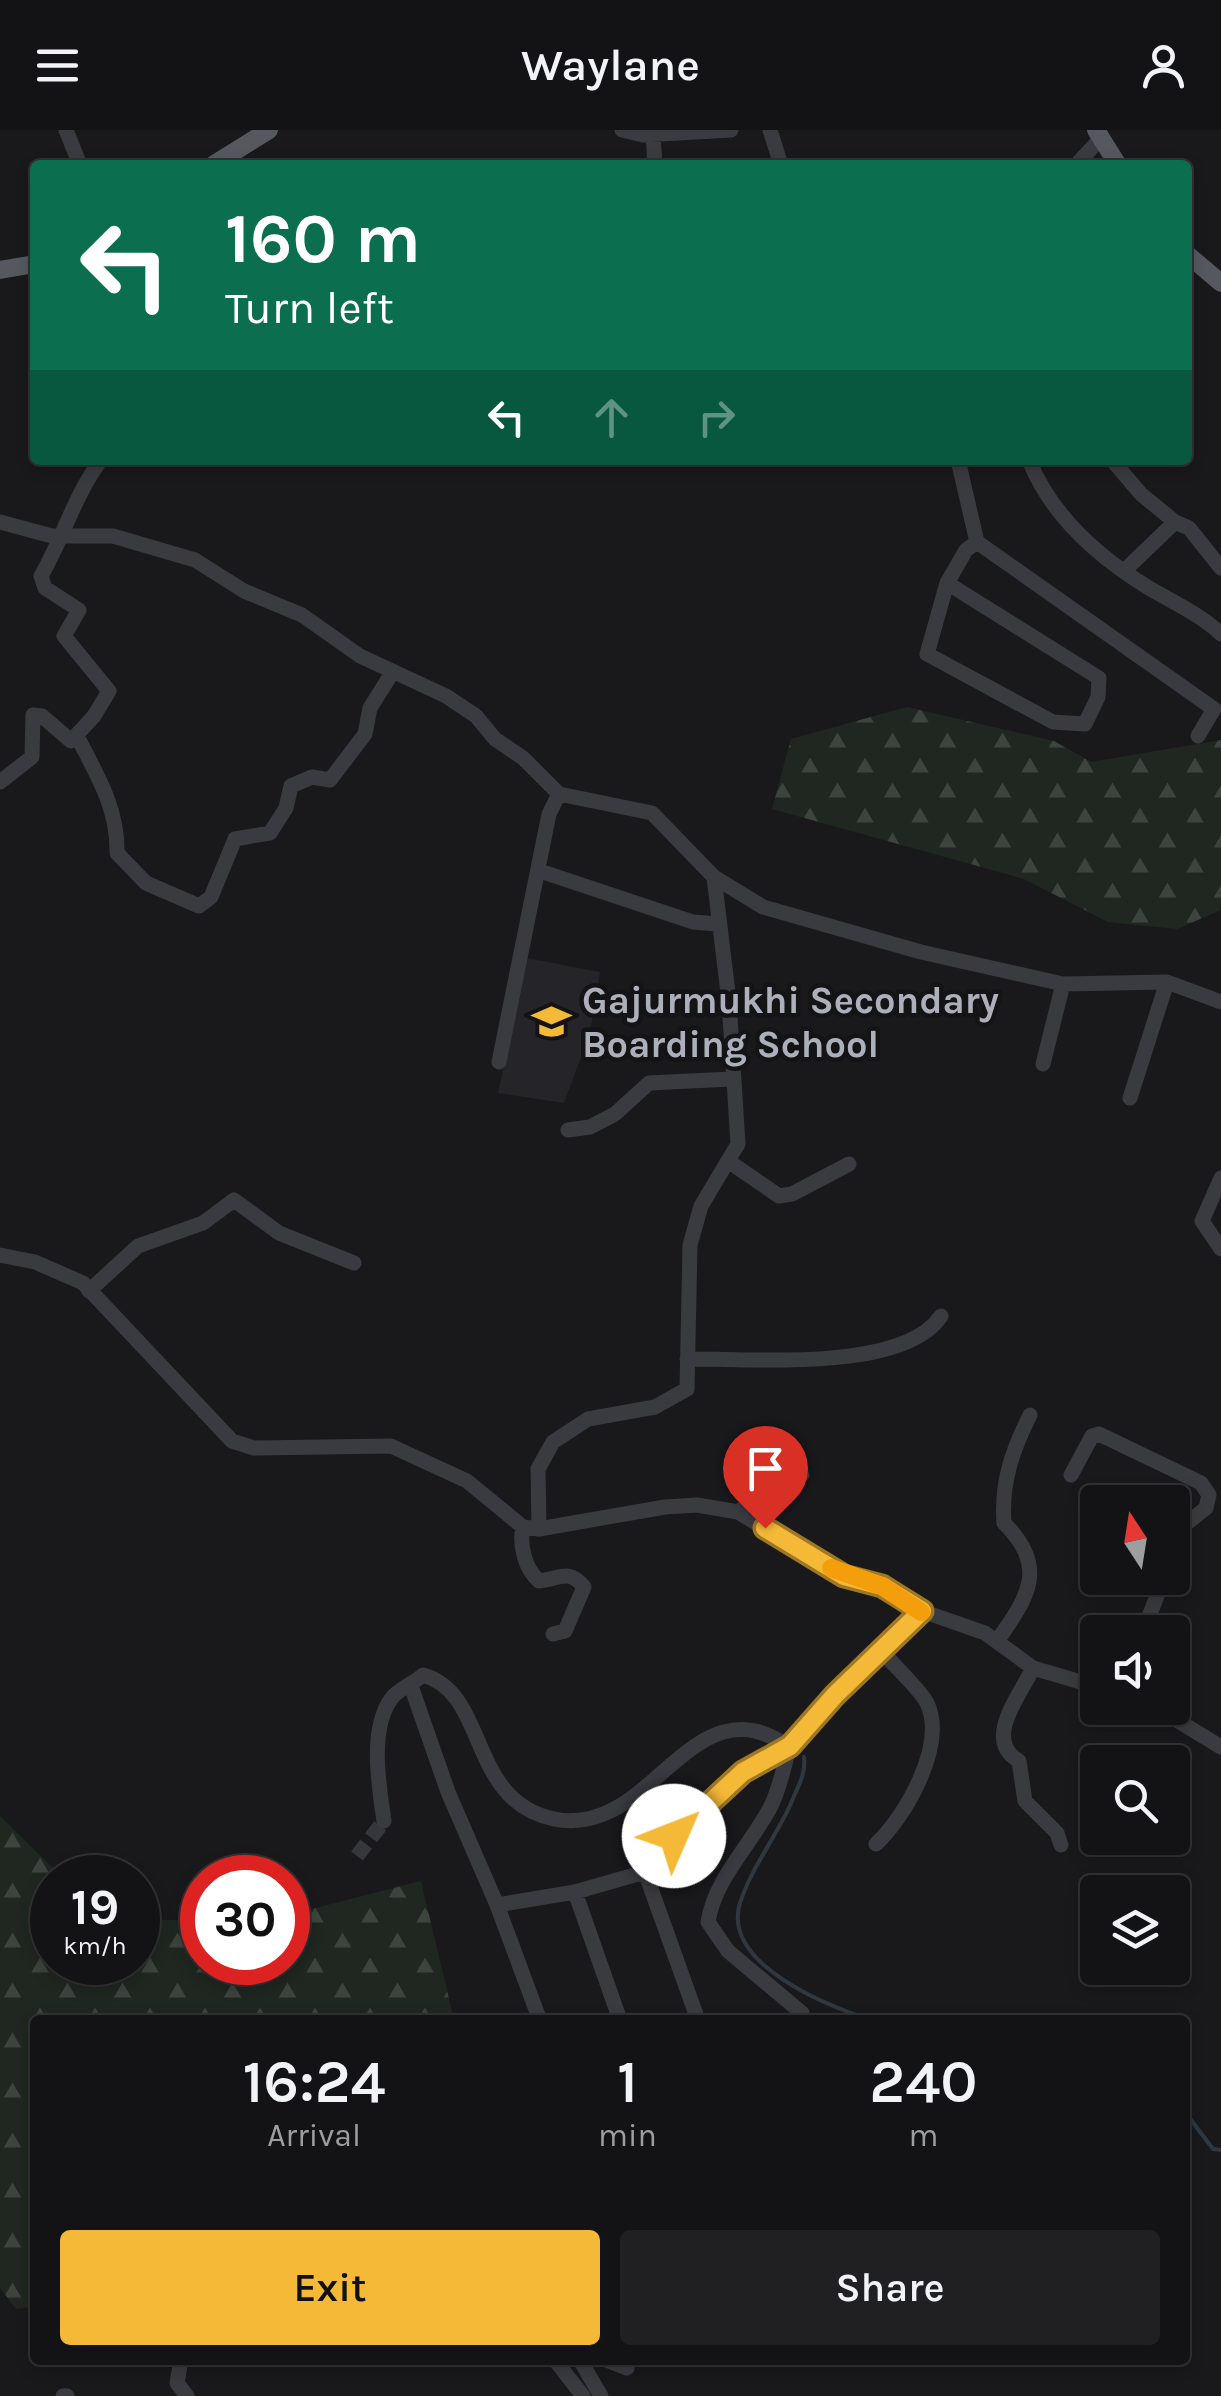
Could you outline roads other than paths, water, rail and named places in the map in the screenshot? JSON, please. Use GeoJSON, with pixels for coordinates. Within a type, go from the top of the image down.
{"type":"FeatureCollection","features":[{"type":"Feature","properties":{"kind":"main road"},"geometry":{"type":"LineString","coordinates":[[221,160],[269,130]]}},
{"type":"Feature","properties":{"kind":"main road"},"geometry":{"type":"LineString","coordinates":[[1099,134],[1115,160]]}},
{"type":"Feature","properties":{"kind":"main road"},"geometry":{"type":"LineString","coordinates":[[1192,258],[1221,283]]}},
{"type":"Feature","properties":{"kind":"main road"},"geometry":{"type":"LineString","coordinates":[[0,270],[30,265]]}},
{"type":"Feature","properties":{"kind":"street"},"geometry":{"type":"LineString","coordinates":[[66,130],[78,160]]}},
{"type":"Feature","properties":{"kind":"street"},"geometry":{"type":"LineString","coordinates":[[622,130],[653,134],[731,130]]}},
{"type":"Feature","properties":{"kind":"street"},"geometry":{"type":"LineString","coordinates":[[770,130],[779,160]]}},
{"type":"Feature","properties":{"kind":"street"},"geometry":{"type":"LineString","coordinates":[[653,134],[655,160]]}},
{"type":"Feature","properties":{"kind":"street"},"geometry":{"type":"LineString","coordinates":[[1080,160],[1099,134]]}},
{"type":"Feature","properties":{"kind":"street"},"geometry":{"type":"LineString","coordinates":[[0,782],[32,757],[33,715],[42,716],[71,742],[78,738],[110,688],[64,636],[79,610],[42,583],[41,576],[97,465]]}},
{"type":"Feature","properties":{"kind":"street"},"geometry":{"type":"LineString","coordinates":[[959,465],[976,542],[1218,704],[1198,736]]}},
{"type":"Feature","properties":{"kind":"street"},"geometry":{"type":"LineString","coordinates":[[1031,465],[1043,494],[1080,535],[1124,571],[1221,634]]}},
{"type":"Feature","properties":{"kind":"street"},"geometry":{"type":"LineString","coordinates":[[1116,465],[1141,494],[1189,528],[1221,568]]}},
{"type":"Feature","properties":{"kind":"street"},"geometry":{"type":"LineString","coordinates":[[0,522],[64,537],[98,533],[185,556],[244,591],[302,616],[332,640],[392,673],[446,696],[476,716],[495,739],[523,758],[559,794],[652,813],[714,877],[763,906],[810,922],[1063,984],[1168,982],[1221,1002]]}},
{"type":"Feature","properties":{"kind":"street"},"geometry":{"type":"LineString","coordinates":[[1124,571],[1176,522]]}},
{"type":"Feature","properties":{"kind":"street"},"geometry":{"type":"LineString","coordinates":[[947,583],[1099,678],[1098,697],[1085,724],[1054,722],[927,654],[947,583],[966,550],[976,542]]}},
{"type":"Feature","properties":{"kind":"street"},"geometry":{"type":"LineString","coordinates":[[78,738],[110,800],[118,824],[117,854],[146,883],[199,906],[211,897],[235,838],[270,833],[286,808],[291,786],[312,777],[330,780],[365,734],[370,708],[392,673]]}},
{"type":"Feature","properties":{"kind":"street"},"geometry":{"type":"LineString","coordinates":[[499,1062],[549,814],[559,794]]}},
{"type":"Feature","properties":{"kind":"street"},"geometry":{"type":"LineString","coordinates":[[540,871],[656,911],[717,924]]}},
{"type":"Feature","properties":{"kind":"street"},"geometry":{"type":"LineString","coordinates":[[531,1528],[538,1468],[554,1442],[588,1419],[655,1407],[687,1389],[690,1246],[701,1206],[738,1144],[714,877]]}},
{"type":"Feature","properties":{"kind":"street"},"geometry":{"type":"LineString","coordinates":[[1130,1098],[1168,982]]}},
{"type":"Feature","properties":{"kind":"street"},"geometry":{"type":"LineString","coordinates":[[1043,1064],[1063,984]]}},
{"type":"Feature","properties":{"kind":"street"},"geometry":{"type":"LineString","coordinates":[[568,1130],[590,1127],[615,1114],[649,1083],[730,1078]]}},
{"type":"Feature","properties":{"kind":"street"},"geometry":{"type":"LineString","coordinates":[[728,1160],[780,1196],[792,1194],[849,1164]]}},
{"type":"Feature","properties":{"kind":"street"},"geometry":{"type":"LineString","coordinates":[[1221,1178],[1202,1221],[1221,1249]]}},
{"type":"Feature","properties":{"kind":"street"},"geometry":{"type":"LineString","coordinates":[[89,1291],[138,1246],[203,1223],[234,1200],[278,1233],[354,1263]]}},
{"type":"Feature","properties":{"kind":"street"},"geometry":{"type":"LineString","coordinates":[[0,1255],[35,1262],[83,1283],[232,1441],[254,1448],[391,1446],[467,1481],[531,1528]]}},
{"type":"Feature","properties":{"kind":"street"},"geometry":{"type":"LineString","coordinates":[[687,1359],[829,1359],[887,1351],[936,1325],[941,1316]]}},
{"type":"Feature","properties":{"kind":"street"},"geometry":{"type":"LineString","coordinates":[[997,1641],[1030,1579],[1026,1545],[1004,1523],[1002,1501],[1014,1446],[1030,1415]]}},
{"type":"Feature","properties":{"kind":"street"},"geometry":{"type":"LineString","coordinates":[[1071,1475],[1092,1436],[1099,1434],[1201,1482],[1210,1495],[1206,1508],[1190,1521]]}},
{"type":"Feature","properties":{"kind":"street"},"geometry":{"type":"LineString","coordinates":[[738,1512],[760,1494],[802,1475]]}},
{"type":"Feature","properties":{"kind":"street"},"geometry":{"type":"LineString","coordinates":[[553,1634],[565,1631],[571,1623],[584,1587],[576,1577],[566,1574],[540,1581],[530,1573],[520,1538],[531,1528],[698,1505],[738,1512],[844,1576],[882,1586],[922,1611],[997,1641],[1033,1668],[1080,1682]]}},
{"type":"Feature","properties":{"kind":"street"},"geometry":{"type":"LineString","coordinates":[[498,1905],[575,1892],[645,1872],[674,1836],[743,1772],[790,1746],[922,1611]]}},
{"type":"Feature","properties":{"kind":"street"},"geometry":{"type":"LineString","coordinates":[[876,1844],[902,1820],[920,1783],[929,1729],[927,1703],[881,1650]]}},
{"type":"Feature","properties":{"kind":"street"},"geometry":{"type":"LineString","coordinates":[[1033,1668],[1013,1702],[1003,1742],[1009,1755],[1019,1761],[1026,1800],[1057,1832],[1061,1846]]}},
{"type":"Feature","properties":{"kind":"street"},"geometry":{"type":"LineString","coordinates":[[384,1820],[378,1761],[384,1715],[400,1690],[412,1686],[423,1675],[441,1680],[466,1714],[476,1745],[508,1797],[521,1808],[557,1820],[598,1818],[625,1804],[707,1738],[730,1730],[756,1731],[790,1746]]}},
{"type":"Feature","properties":{"kind":"street"},"geometry":{"type":"LineString","coordinates":[[412,1686],[448,1792],[498,1905],[538,2015]]}},
{"type":"Feature","properties":{"kind":"street"},"geometry":{"type":"LineString","coordinates":[[1185,1725],[1221,1747]]}},
{"type":"Feature","properties":{"kind":"street"},"geometry":{"type":"LineString","coordinates":[[790,1746],[772,1805],[738,1854],[711,1905],[708,1922],[728,1951],[802,2012]]}},
{"type":"Feature","properties":{"kind":"street"},"geometry":{"type":"LineString","coordinates":[[645,1872],[696,2015]]}},
{"type":"Feature","properties":{"kind":"street"},"geometry":{"type":"LineString","coordinates":[[575,1892],[618,2015]]}},
{"type":"Feature","properties":{"kind":"street"},"geometry":{"type":"LineString","coordinates":[[180,2365],[176,2383],[188,2396]]}},
{"type":"Feature","properties":{"kind":"street"},"geometry":{"type":"LineString","coordinates":[[560,2365],[583,2396]]}},
{"type":"Feature","properties":{"kind":"street"},"geometry":{"type":"LineString","coordinates":[[583,2365],[600,2396]]}},
{"type":"Feature","properties":{"kind":"street"},"geometry":{"type":"LineString","coordinates":[[619,2365],[627,2368]]}},
{"type":"Feature","properties":{"kind":"waterway"},"geometry":{"type":"LineString","coordinates":[[804,1757],[803,1774],[792,1801],[745,1889],[738,1925],[746,1945],[782,1979],[858,2015]]}},
{"type":"Feature","properties":{"kind":"waterway"},"geometry":{"type":"LineString","coordinates":[[1190,2119],[1213,2149],[1221,2150]]}},
{"type":"Feature","properties":{"kind":"tunnel"},"geometry":{"type":"LineString","coordinates":[[357,1856],[384,1821]]}},
{"type":"Feature","properties":{"kind":"place","name":"Gajurmukhi Secondary Boarding School"},"geometry":{"type":"Point","coordinates":[552,1022]}}]}
